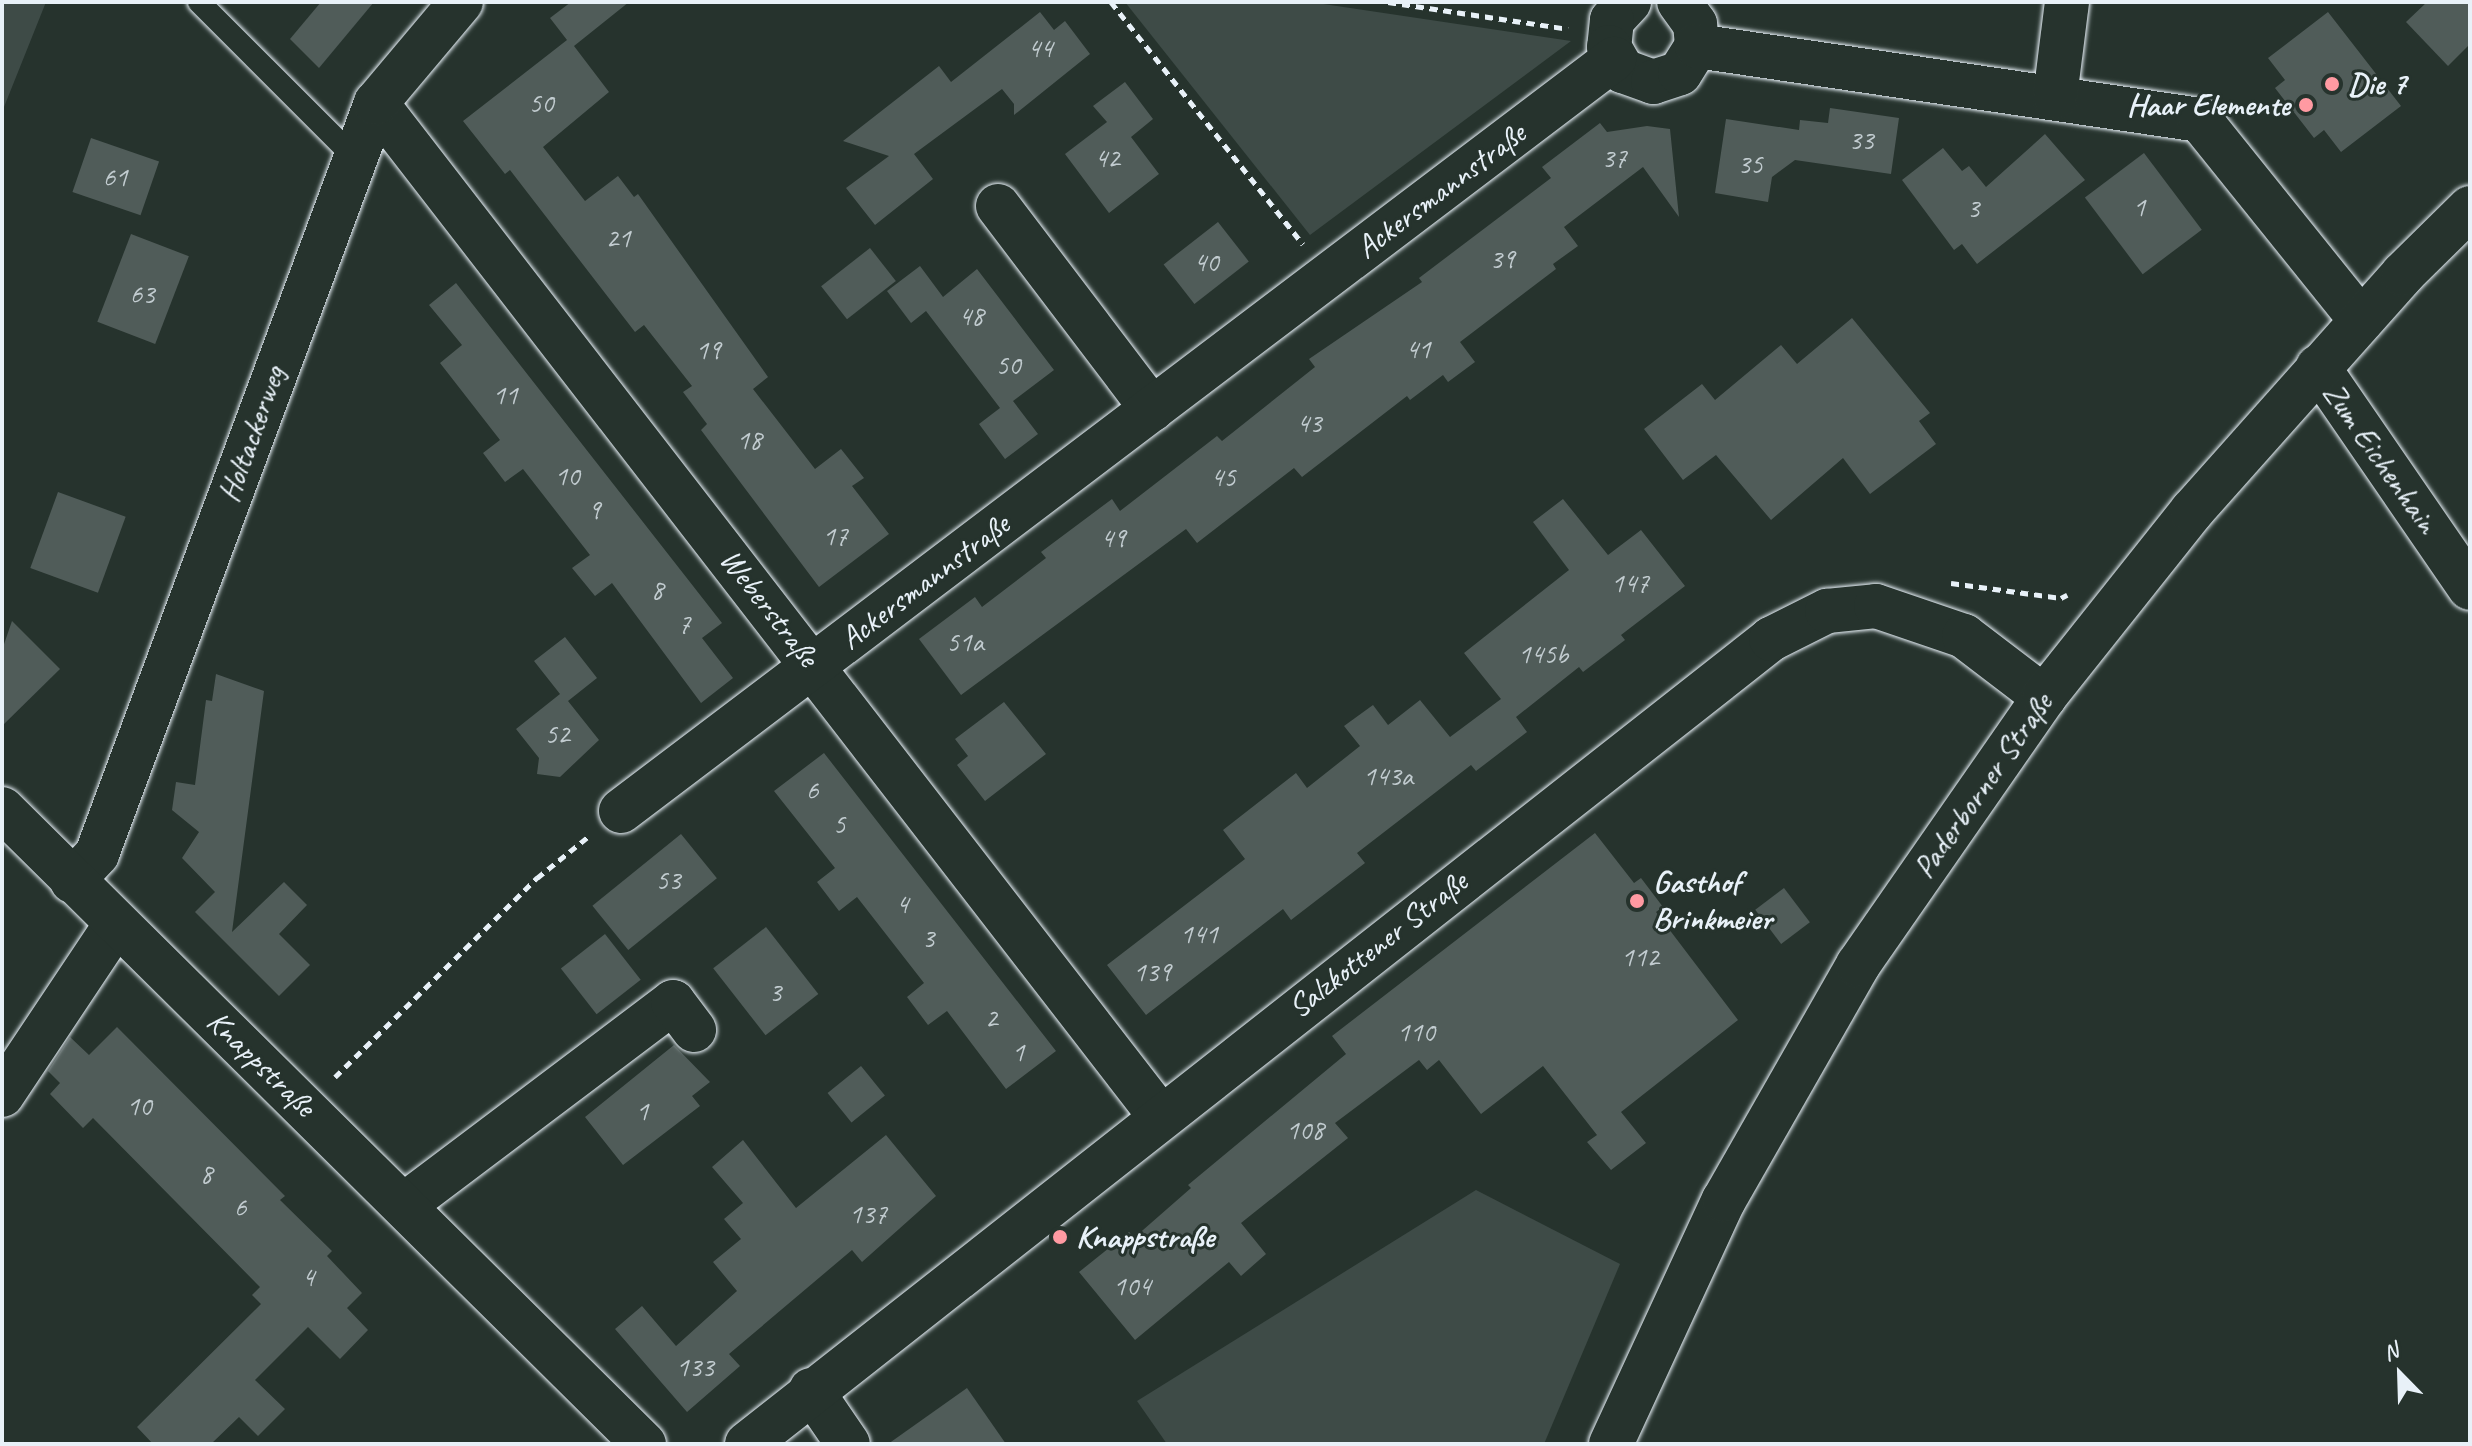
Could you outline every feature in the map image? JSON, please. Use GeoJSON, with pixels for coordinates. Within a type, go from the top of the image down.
{"type":"FeatureCollection","features":[{"type":"Feature","properties":{"kind":"street","name":"Holtackerweg"},"geometry":{"type":"LineString","coordinates":[[72,881],[97,854],[376,103],[461,2]]}},
{"type":"Feature","properties":{"kind":"street"},"geometry":{"type":"LineString","coordinates":[[1618,20],[1638,79],[1666,80],[1688,65],[1697,46],[1695,24],[1679,2]]}},
{"type":"Feature","properties":{"kind":"street"},"geometry":{"type":"LineString","coordinates":[[2055,97],[2067,2]]}},
{"type":"Feature","properties":{"kind":"street","name":"Ackersmannstraße"},"geometry":{"type":"LineString","coordinates":[[621,811],[1328,276],[1618,20]]}},
{"type":"Feature","properties":{"kind":"street"},"geometry":{"type":"LineString","coordinates":[[1697,46],[2200,120],[2361,320]]}},
{"type":"Feature","properties":{"kind":"street","name":"Weberstraße"},"geometry":{"type":"LineString","coordinates":[[376,103],[1160,1116]]}},
{"type":"Feature","properties":{"kind":"street"},"geometry":{"type":"LineString","coordinates":[[998,206],[1152,409]]}},
{"type":"Feature","properties":{"kind":"street","name":"Paderborner Straße"},"geometry":{"type":"LineString","coordinates":[[1611,1444],[1724,1200],[1858,965],[2044,697],[2192,511],[2361,320],[2470,208]]}},
{"type":"Feature","properties":{"kind":"street","name":"Zum Eichenhain"},"geometry":{"type":"LineString","coordinates":[[2318,367],[2470,588]]}},
{"type":"Feature","properties":{"kind":"street","name":"Salzkottener Straße"},"geometry":{"type":"LineString","coordinates":[[747,1444],[811,1390],[1771,639],[1827,611],[1876,606],[1951,631],[2044,697]]}},
{"type":"Feature","properties":{"kind":"street","name":"Knappstraße"},"geometry":{"type":"LineString","coordinates":[[2,809],[644,1444]]}},
{"type":"Feature","properties":{"kind":"street"},"geometry":{"type":"LineString","coordinates":[[2,1095],[116,924]]}},
{"type":"Feature","properties":{"kind":"street"},"geometry":{"type":"LineString","coordinates":[[404,1205],[673,1002],[694,1030]]}},
{"type":"Feature","properties":{"kind":"street"},"geometry":{"type":"LineString","coordinates":[[811,1390],[848,1444]]}},
{"type":"Feature","properties":{"kind":"lane"},"geometry":{"type":"LineString","coordinates":[[199,2],[354,157]]}},
{"type":"Feature","properties":{"kind":"path"},"geometry":{"type":"LineString","coordinates":[[1111,2],[1328,276]]}},
{"type":"Feature","properties":{"kind":"path"},"geometry":{"type":"LineString","coordinates":[[1388,2],[1618,20]]}},
{"type":"Feature","properties":{"kind":"path"},"geometry":{"type":"LineString","coordinates":[[305,1107],[537,878],[621,811]]}},
{"type":"Feature","properties":{"kind":"shaded area"},"geometry":{"type":"Polygon","coordinates":[[[2,2],[46,2],[2,112],[2,2]]]}},
{"type":"Feature","properties":{"kind":"shaded area"},"geometry":{"type":"Polygon","coordinates":[[[1125,2],[1310,2],[1571,41],[1310,235],[1125,2]]]}},
{"type":"Feature","properties":{"kind":"shaded area"},"geometry":{"type":"Polygon","coordinates":[[[1476,1190],[1620,1264],[1544,1444],[1167,1444],[1137,1401],[1476,1190]]]}},
{"type":"Feature","properties":{"kind":"building"},"geometry":{"type":"Polygon","coordinates":[[[321,2],[374,2],[319,68],[290,39],[321,2]]]}},
{"type":"Feature","properties":{"kind":"building"},"geometry":{"type":"Polygon","coordinates":[[[571,2],[629,2],[574,46],[609,92],[543,147],[585,201],[618,176],[634,197],[638,194],[768,377],[753,389],[815,469],[841,449],[864,478],[852,486],[889,534],[819,587],[701,430],[707,424],[683,392],[692,386],[644,325],[635,332],[510,170],[505,174],[463,121],[567,40],[550,18],[571,2]]]}},
{"type":"Feature","properties":{"kind":"building"},"geometry":{"type":"Polygon","coordinates":[[[2427,2],[2470,2],[2470,44],[2448,66],[2406,22],[2427,2]]]}},
{"type":"Feature","properties":{"kind":"building"},"geometry":{"type":"Polygon","coordinates":[[[1040,12],[1054,30],[1065,21],[1090,54],[1014,115],[1014,104],[1002,89],[914,154],[933,179],[875,225],[846,188],[889,156],[843,141],[939,66],[951,82],[1040,12]]]}},
{"type":"Feature","properties":{"kind":"building","name":"Die 7"},"geometry":{"type":"Polygon","coordinates":[[[2328,12],[2401,106],[2341,152],[2324,130],[2314,138],[2275,88],[2285,80],[2268,58],[2328,12]]]}},
{"type":"Feature","properties":{"kind":"building"},"geometry":{"type":"Polygon","coordinates":[[[1125,82],[1153,119],[1131,137],[1159,174],[1109,213],[1065,154],[1107,122],[1093,106],[1125,82]]]}},
{"type":"Feature","properties":{"kind":"building"},"geometry":{"type":"Polygon","coordinates":[[[1830,108],[1899,118],[1891,174],[1795,160],[1772,177],[1768,202],[1715,193],[1726,119],[1799,130],[1800,120],[1828,123],[1830,108]]]}},
{"type":"Feature","properties":{"kind":"building"},"geometry":{"type":"Polygon","coordinates":[[[1600,123],[1607,132],[1647,126],[1670,129],[1679,217],[1643,167],[1564,227],[1578,246],[1553,264],[1556,269],[1460,342],[1475,362],[1448,382],[1443,375],[1410,400],[1407,396],[1302,477],[1294,468],[1197,543],[1186,529],[961,695],[919,639],[975,597],[982,607],[1046,558],[1041,552],[1112,499],[1120,511],[1217,436],[1222,441],[1315,367],[1309,359],[1422,282],[1419,278],[1551,178],[1542,167],[1600,123]]]}},
{"type":"Feature","properties":{"kind":"building"},"geometry":{"type":"Polygon","coordinates":[[[2045,134],[2085,180],[1977,264],[1962,244],[1954,250],[1902,180],[1943,148],[1962,171],[1969,166],[1986,187],[2045,134]]]}},
{"type":"Feature","properties":{"kind":"building"},"geometry":{"type":"Polygon","coordinates":[[[91,138],[159,161],[141,215],[72,192],[91,138]]]}},
{"type":"Feature","properties":{"kind":"building"},"geometry":{"type":"Polygon","coordinates":[[[2144,153],[2202,230],[2143,274],[2085,198],[2144,153]]]}},
{"type":"Feature","properties":{"kind":"building"},"geometry":{"type":"Polygon","coordinates":[[[1218,222],[1249,261],[1194,304],[1164,264],[1218,222]]]}},
{"type":"Feature","properties":{"kind":"building"},"geometry":{"type":"Polygon","coordinates":[[[131,234],[189,256],[155,344],[97,322],[131,234]]]}},
{"type":"Feature","properties":{"kind":"building"},"geometry":{"type":"Polygon","coordinates":[[[870,248],[896,281],[847,319],[821,286],[870,248]]]}},
{"type":"Feature","properties":{"kind":"building"},"geometry":{"type":"Polygon","coordinates":[[[920,266],[943,297],[977,269],[1054,370],[1013,401],[1038,434],[1005,459],[979,424],[1000,408],[926,311],[911,323],[887,291],[920,266]]]}},
{"type":"Feature","properties":{"kind":"building"},"geometry":{"type":"Polygon","coordinates":[[[456,283],[722,623],[702,638],[733,678],[701,703],[612,583],[595,596],[572,568],[590,555],[523,469],[505,482],[483,453],[500,440],[440,363],[462,345],[429,305],[456,283]]]}},
{"type":"Feature","properties":{"kind":"building"},"geometry":{"type":"Polygon","coordinates":[[[1852,318],[1930,413],[1919,421],[1936,444],[1870,494],[1843,458],[1771,520],[1716,455],[1683,480],[1644,429],[1702,384],[1715,400],[1781,345],[1797,364],[1852,318]]]}},
{"type":"Feature","properties":{"kind":"building"},"geometry":{"type":"Polygon","coordinates":[[[58,492],[126,517],[98,593],[30,568],[58,492]]]}},
{"type":"Feature","properties":{"kind":"building"},"geometry":{"type":"Polygon","coordinates":[[[1563,499],[1608,555],[1641,530],[1685,586],[1621,635],[1625,640],[1583,672],[1579,667],[1516,717],[1527,732],[1476,771],[1471,765],[1357,853],[1365,863],[1291,920],[1283,909],[1146,1015],[1107,965],[1245,859],[1223,830],[1296,773],[1307,788],[1360,746],[1344,726],[1373,705],[1388,725],[1420,700],[1450,737],[1501,699],[1464,653],[1569,570],[1533,522],[1563,499]]]}},
{"type":"Feature","properties":{"kind":"building"},"geometry":{"type":"Polygon","coordinates":[[[12,621],[60,669],[2,726],[2,650],[12,621]]]}},
{"type":"Feature","properties":{"kind":"building"},"geometry":{"type":"Polygon","coordinates":[[[565,637],[597,678],[568,701],[599,740],[560,777],[537,774],[539,758],[516,729],[560,694],[534,661],[565,637]]]}},
{"type":"Feature","properties":{"kind":"building"},"geometry":{"type":"Polygon","coordinates":[[[216,674],[264,691],[232,932],[284,882],[307,905],[279,934],[310,965],[279,996],[195,912],[215,892],[182,858],[199,832],[172,810],[176,782],[195,785],[206,700],[212,701],[216,674]]]}},
{"type":"Feature","properties":{"kind":"building"},"geometry":{"type":"Polygon","coordinates":[[[1004,702],[1046,754],[985,801],[957,765],[968,756],[955,739],[1004,702]]]}},
{"type":"Feature","properties":{"kind":"building"},"geometry":{"type":"Polygon","coordinates":[[[824,753],[1056,1051],[1006,1089],[947,1011],[928,1025],[907,997],[924,983],[857,897],[839,911],[817,882],[835,868],[774,791],[824,753]]]}},
{"type":"Feature","properties":{"kind":"building"},"geometry":{"type":"Polygon","coordinates":[[[1595,833],[1634,883],[1641,878],[1663,907],[1656,912],[1738,1020],[1621,1112],[1646,1143],[1611,1170],[1587,1142],[1597,1135],[1543,1066],[1481,1114],[1439,1060],[1427,1070],[1419,1060],[1335,1123],[1348,1138],[1241,1223],[1266,1254],[1241,1276],[1229,1262],[1135,1340],[1079,1272],[1129,1232],[1135,1237],[1191,1188],[1188,1185],[1346,1054],[1332,1036],[1595,833]]]}},
{"type":"Feature","properties":{"kind":"building"},"geometry":{"type":"Polygon","coordinates":[[[681,834],[717,878],[628,950],[592,906],[681,834]]]}},
{"type":"Feature","properties":{"kind":"building"},"geometry":{"type":"Polygon","coordinates":[[[1784,888],[1810,922],[1781,944],[1755,910],[1784,888]]]}},
{"type":"Feature","properties":{"kind":"building"},"geometry":{"type":"Polygon","coordinates":[[[766,927],[818,994],[766,1035],[713,968],[766,927]]]}},
{"type":"Feature","properties":{"kind":"building"},"geometry":{"type":"Polygon","coordinates":[[[605,934],[641,980],[597,1014],[561,968],[605,934]]]}},
{"type":"Feature","properties":{"kind":"building"},"geometry":{"type":"Polygon","coordinates":[[[117,1027],[285,1196],[280,1200],[332,1251],[327,1256],[362,1293],[347,1308],[368,1330],[340,1359],[308,1327],[255,1380],[285,1409],[258,1436],[239,1417],[211,1444],[153,1444],[137,1427],[261,1304],[252,1295],[260,1287],[93,1118],[83,1128],[50,1094],[60,1083],[48,1071],[70,1037],[89,1055],[117,1027]]]}},
{"type":"Feature","properties":{"kind":"building"},"geometry":{"type":"Polygon","coordinates":[[[674,1045],[710,1082],[692,1096],[700,1106],[623,1165],[585,1117],[674,1045]]]}},
{"type":"Feature","properties":{"kind":"building"},"geometry":{"type":"Polygon","coordinates":[[[861,1066],[885,1096],[851,1123],[828,1093],[861,1066]]]}},
{"type":"Feature","properties":{"kind":"building"},"geometry":{"type":"Polygon","coordinates":[[[886,1135],[936,1196],[862,1262],[852,1250],[729,1354],[740,1366],[687,1412],[615,1329],[642,1306],[676,1346],[737,1291],[713,1262],[741,1239],[724,1219],[743,1203],[712,1167],[743,1140],[796,1208],[886,1135]]]}},
{"type":"Feature","properties":{"kind":"building"},"geometry":{"type":"Polygon","coordinates":[[[967,1388],[1006,1444],[888,1444],[967,1388]]]}},
{"type":"Feature","properties":{"kind":"place","name":"Die 7"},"geometry":{"type":"Point","coordinates":[2332,84]}},
{"type":"Feature","properties":{"kind":"place","name":"Haar Elemente"},"geometry":{"type":"Point","coordinates":[2306,105]}},
{"type":"Feature","properties":{"kind":"place","name":"Gasthof Brinkmeier"},"geometry":{"type":"Point","coordinates":[1637,901]}},
{"type":"Feature","properties":{"kind":"place","name":"Knappstraße"},"geometry":{"type":"Point","coordinates":[1060,1237]}}]}
